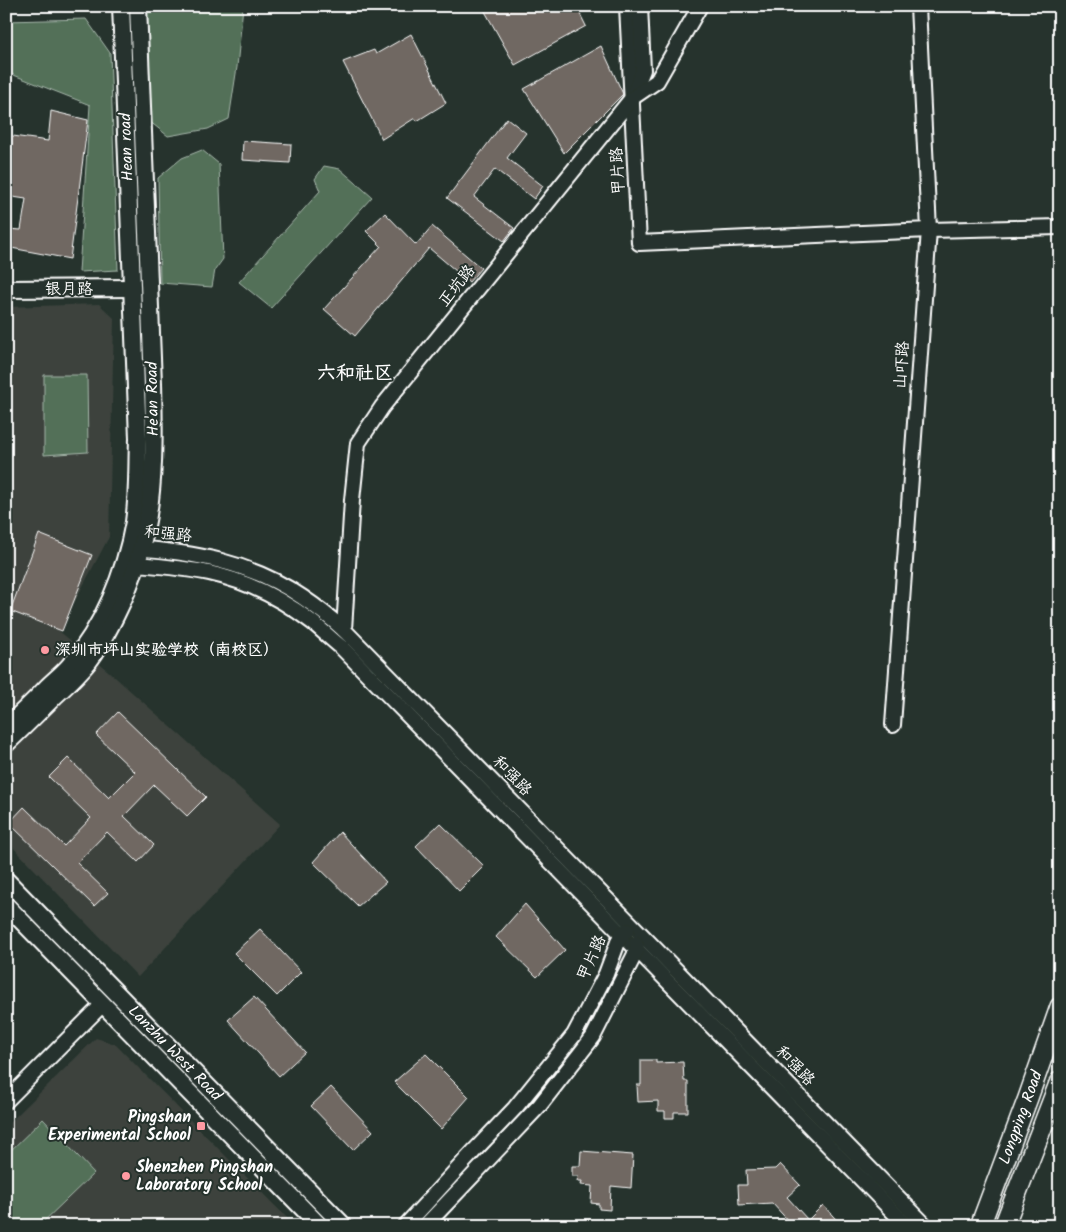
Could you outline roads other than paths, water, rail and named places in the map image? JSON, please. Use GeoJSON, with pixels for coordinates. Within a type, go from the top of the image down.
{"type":"FeatureCollection","features":[{"type":"Feature","properties":{"kind":"main road","name":"Longping Road"},"geometry":{"type":"LineString","coordinates":[[980,1226],[1060,1007]]}},
{"type":"Feature","properties":{"kind":"main road","name":"Longping Road"},"geometry":{"type":"LineString","coordinates":[[1004,1226],[1060,1081]]}},
{"type":"Feature","properties":{"kind":"street","name":"Hean road"},"geometry":{"type":"LineString","coordinates":[[121,6],[132,288]]}},
{"type":"Feature","properties":{"kind":"street","name":"He'an Road"},"geometry":{"type":"LineString","coordinates":[[6,744],[78,674],[97,649],[121,605],[133,576],[142,507],[152,488],[154,392],[138,6]]}},
{"type":"Feature","properties":{"kind":"street","name":"甲片路"},"geometry":{"type":"LineString","coordinates":[[627,6],[639,244],[929,230]]}},
{"type":"Feature","properties":{"kind":"street"},"geometry":{"type":"LineString","coordinates":[[632,98],[643,70],[640,6]]}},
{"type":"Feature","properties":{"kind":"street","name":"正坑路"},"geometry":{"type":"LineString","coordinates":[[344,630],[352,500],[358,443],[382,407],[632,98],[657,81],[700,6]]}},
{"type":"Feature","properties":{"kind":"street","name":"山吓路"},"geometry":{"type":"LineString","coordinates":[[893,725],[929,230],[918,6]]}},
{"type":"Feature","properties":{"kind":"street"},"geometry":{"type":"LineString","coordinates":[[929,230],[1060,227]]}},
{"type":"Feature","properties":{"kind":"street","name":"银月路"},"geometry":{"type":"LineString","coordinates":[[6,289],[132,288]]}},
{"type":"Feature","properties":{"kind":"street","name":"He'an Road"},"geometry":{"type":"LineString","coordinates":[[132,288],[138,438],[137,486],[142,507]]}},
{"type":"Feature","properties":{"kind":"street","name":"和强路"},"geometry":{"type":"LineString","coordinates":[[136,554],[183,552],[205,556],[246,568],[276,582],[321,610],[344,630],[926,1226]]}},
{"type":"Feature","properties":{"kind":"street","name":"He'an Road"},"geometry":{"type":"LineString","coordinates":[[6,727],[69,666],[88,640],[110,600],[121,573],[136,554]]}},
{"type":"Feature","properties":{"kind":"street","name":"和强路"},"geometry":{"type":"LineString","coordinates":[[136,554],[181,568],[232,579],[257,589],[312,622],[341,647],[907,1226]]}},
{"type":"Feature","properties":{"kind":"street","name":"Lanzhu West Road"},"geometry":{"type":"LineString","coordinates":[[6,880],[344,1226]]}},
{"type":"Feature","properties":{"kind":"street","name":"Lanzhu West Road"},"geometry":{"type":"LineString","coordinates":[[6,905],[320,1226]]}},
{"type":"Feature","properties":{"kind":"street","name":"甲片路"},"geometry":{"type":"LineString","coordinates":[[405,1226],[515,1108],[574,1035],[606,974],[621,934],[634,926]]}},
{"type":"Feature","properties":{"kind":"street"},"geometry":{"type":"LineString","coordinates":[[425,1226],[540,1104],[593,1037],[637,950],[634,926]]}},
{"type":"Feature","properties":{"kind":"street"},"geometry":{"type":"LineString","coordinates":[[6,1101],[103,1004]]}},
{"type":"Feature","properties":{"kind":"place","name":"深圳市坪山实验学校（南校区）"},"geometry":{"type":"Point","coordinates":[45,650]}},
{"type":"Feature","properties":{"kind":"place","name":"Pingshan Experimental School"},"geometry":{"type":"Point","coordinates":[201,1126]}},
{"type":"Feature","properties":{"kind":"place","name":"Shenzhen Pingshan Laboratory School"},"geometry":{"type":"Point","coordinates":[126,1176]}},
{"type":"Feature","properties":{"kind":"district","name":"六和社区"},"geometry":{"type":"Point","coordinates":[355,374]}}]}
